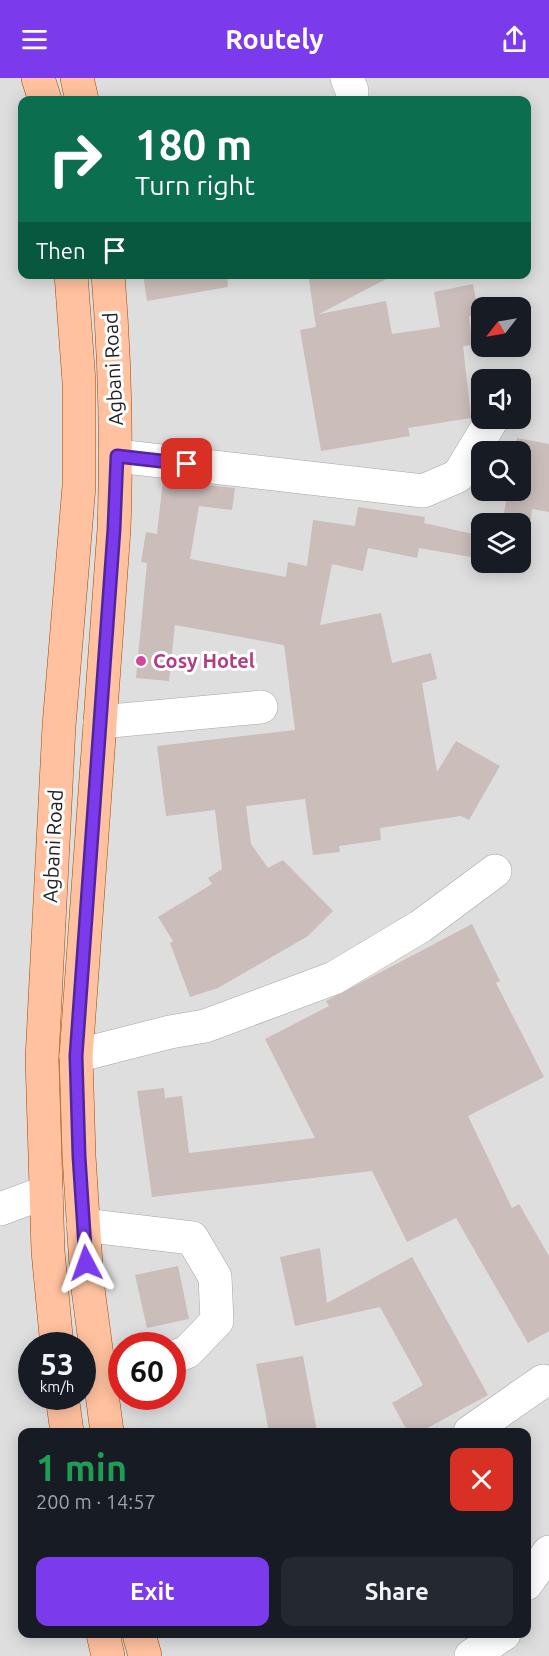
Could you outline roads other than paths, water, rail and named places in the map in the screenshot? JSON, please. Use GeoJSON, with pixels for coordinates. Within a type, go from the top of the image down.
{"type":"FeatureCollection","features":[{"type":"Feature","properties":{"kind":"main road"},"geometry":{"type":"LineString","coordinates":[[38,78],[44,96]]}},
{"type":"Feature","properties":{"kind":"main road"},"geometry":{"type":"LineString","coordinates":[[77,78],[81,96]]}},
{"type":"Feature","properties":{"kind":"main road","name":"Agbani Road"},"geometry":{"type":"LineString","coordinates":[[56,1332],[46,1192],[42,1059],[59,726],[79,486],[79,382],[71,279]]}},
{"type":"Feature","properties":{"kind":"main road","name":"Agbani Road"},"geometry":{"type":"LineString","coordinates":[[108,279],[115,352],[117,456],[76,1056],[83,1225],[108,1367]]}},
{"type":"Feature","properties":{"kind":"main road"},"geometry":{"type":"LineString","coordinates":[[64,1410],[66,1428]]}},
{"type":"Feature","properties":{"kind":"main road","name":"Agbani Road"},"geometry":{"type":"LineString","coordinates":[[107,1428],[108,1410]]}},
{"type":"Feature","properties":{"kind":"main road"},"geometry":{"type":"LineString","coordinates":[[104,1638],[108,1656]]}},
{"type":"Feature","properties":{"kind":"main road"},"geometry":{"type":"LineString","coordinates":[[141,1638],[145,1656]]}},
{"type":"Feature","properties":{"kind":"street"},"geometry":{"type":"LineString","coordinates":[[117,456],[423,491],[458,476],[486,429]]}},
{"type":"Feature","properties":{"kind":"street"},"geometry":{"type":"LineString","coordinates":[[100,722],[261,707]]}},
{"type":"Feature","properties":{"kind":"street"},"geometry":{"type":"LineString","coordinates":[[76,1056],[170,1032],[205,1026],[334,978],[421,926],[495,871]]}},
{"type":"Feature","properties":{"kind":"street"},"geometry":{"type":"LineString","coordinates":[[0,1209],[46,1192]]}},
{"type":"Feature","properties":{"kind":"street"},"geometry":{"type":"LineString","coordinates":[[83,1225],[192,1238],[215,1277],[217,1321],[186,1353]]}},
{"type":"Feature","properties":{"kind":"street"},"geometry":{"type":"LineString","coordinates":[[476,1428],[543,1381]]}},
{"type":"Feature","properties":{"kind":"street"},"geometry":{"type":"LineString","coordinates":[[531,1577],[549,1552]]}},
{"type":"Feature","properties":{"kind":"street"},"geometry":{"type":"LineString","coordinates":[[471,1656],[498,1638]]}},
{"type":"Feature","properties":{"kind":"place","name":"Cosy Hotel"},"geometry":{"type":"Point","coordinates":[141,661]}}]}
